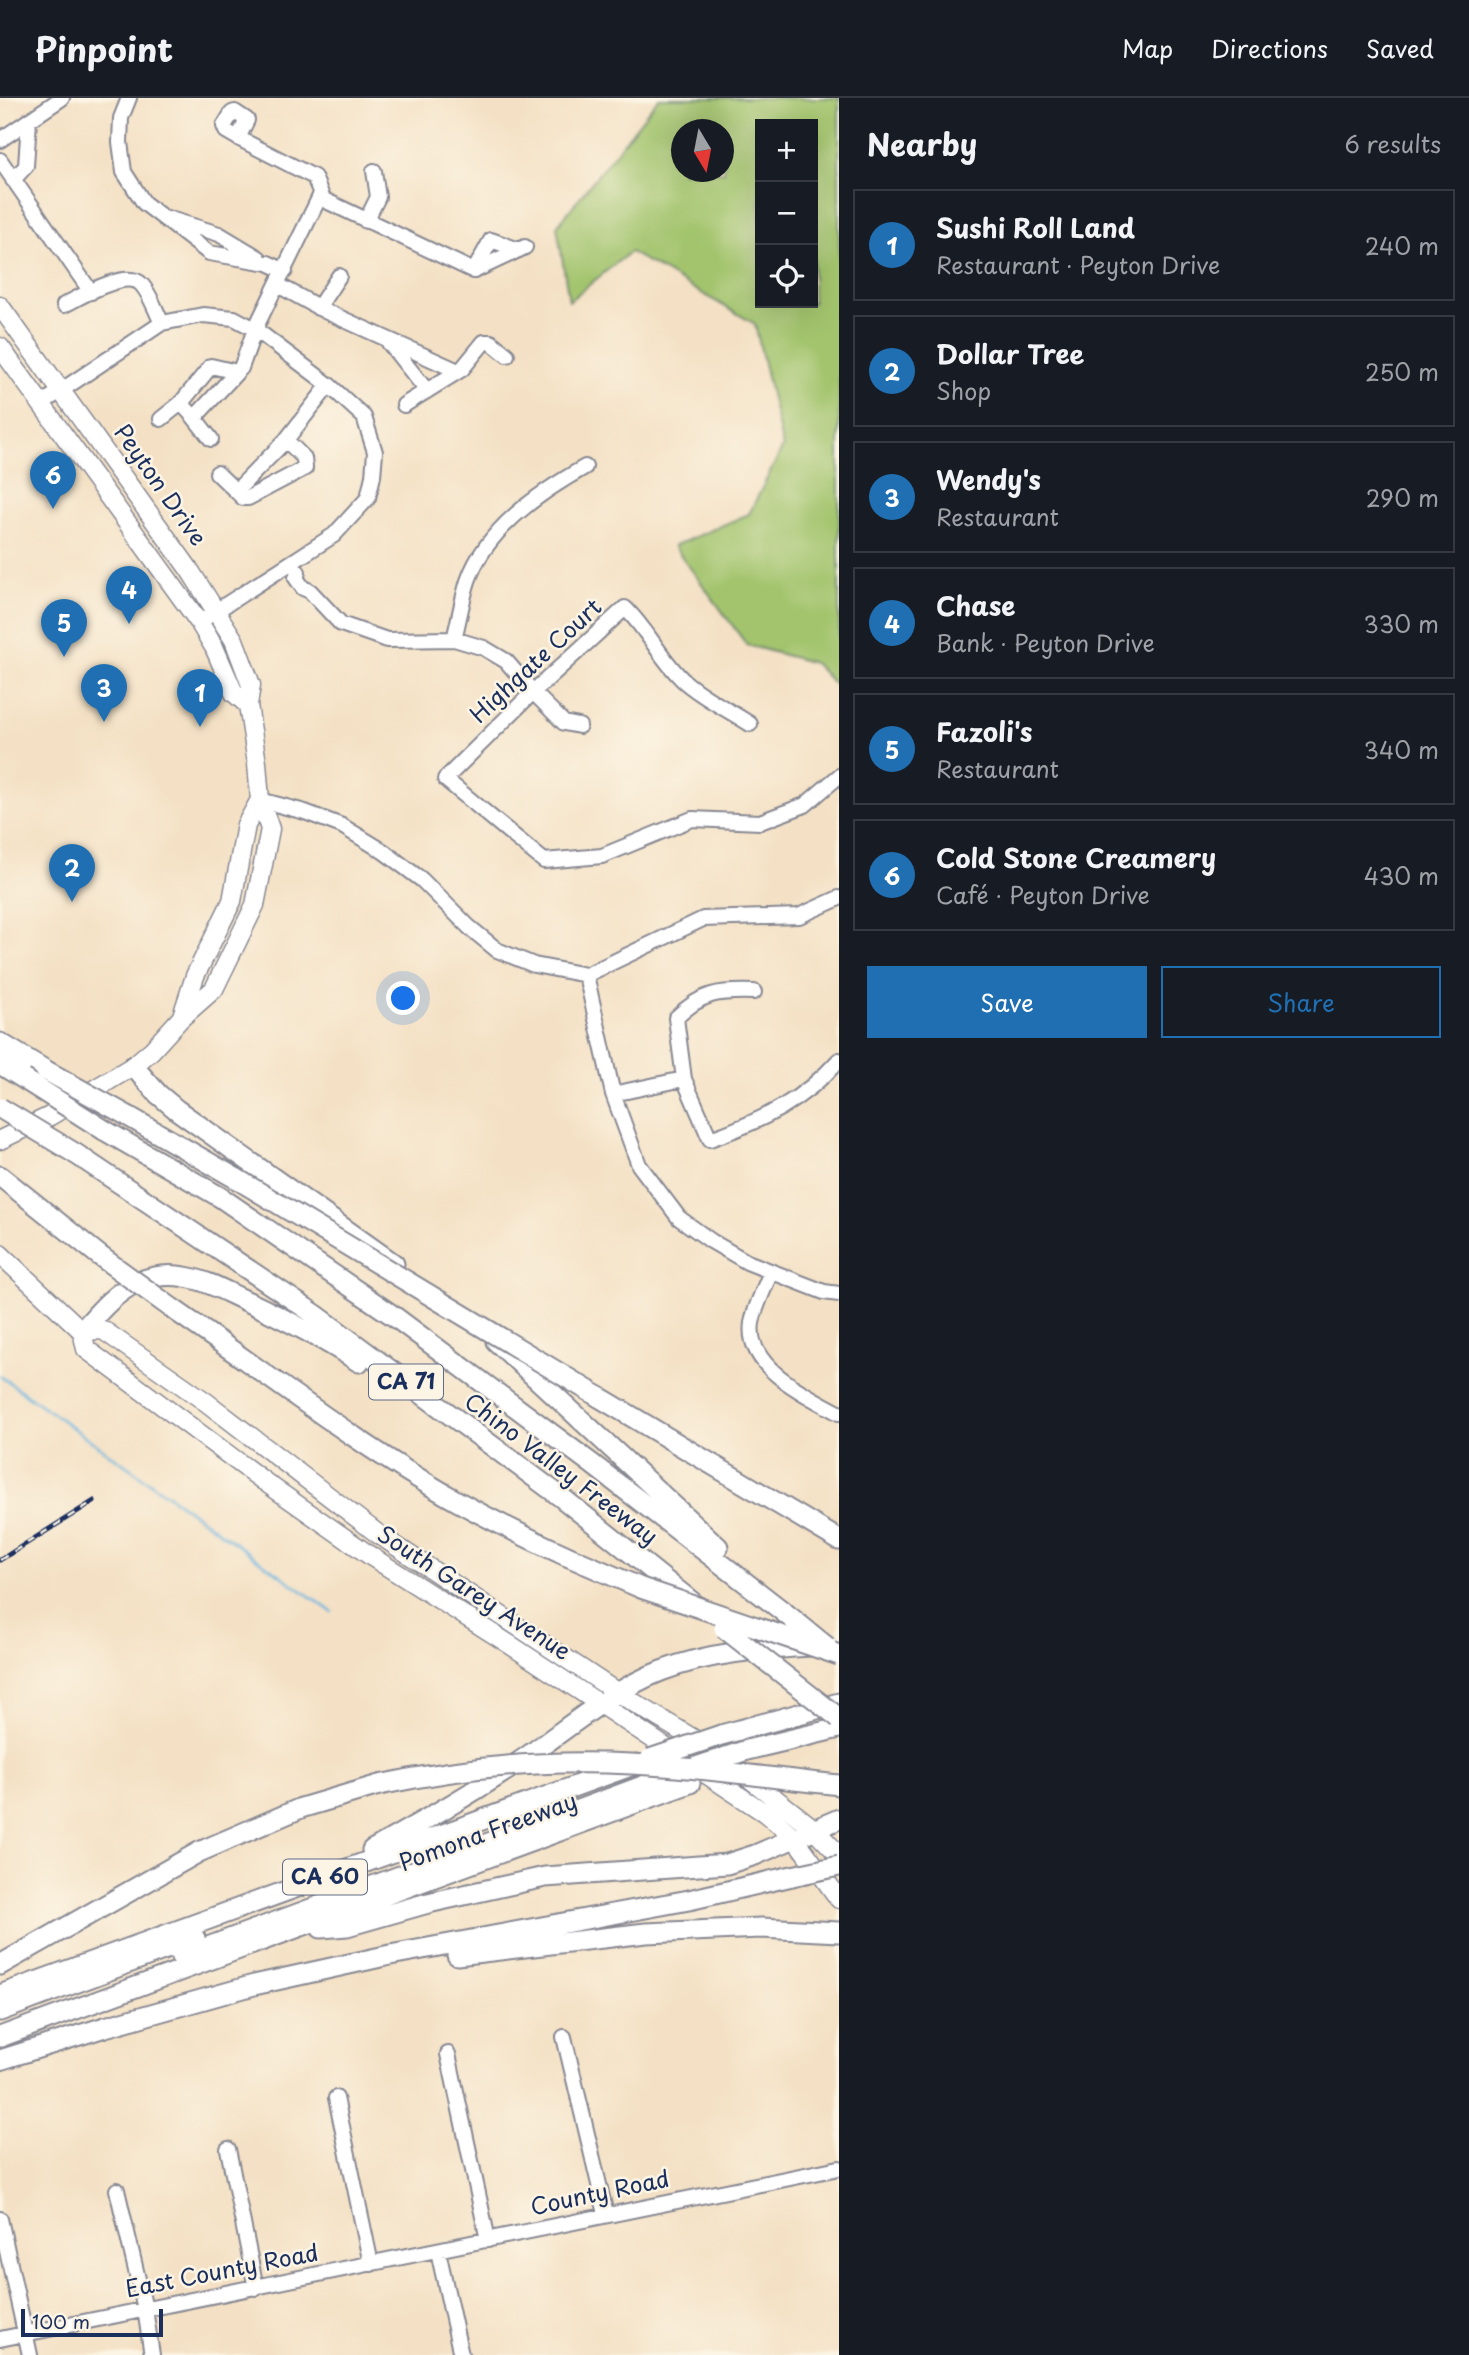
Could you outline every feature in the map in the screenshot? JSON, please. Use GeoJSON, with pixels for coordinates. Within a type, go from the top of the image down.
{"type":"FeatureCollection","features":[{"type":"Feature","properties":{"kind":"highway"},"geometry":{"type":"LineString","coordinates":[[0,1043],[237,1179],[839,1540]]}},
{"type":"Feature","properties":{"kind":"highway","name":"Chino Valley Freeway"},"geometry":{"type":"LineString","coordinates":[[0,1064],[104,1130],[220,1197],[325,1268],[548,1432],[839,1656]]}},
{"type":"Feature","properties":{"kind":"highway"},"geometry":{"type":"LineString","coordinates":[[133,1066],[158,1094],[177,1110],[487,1334],[575,1412],[726,1554],[757,1591]]}},
{"type":"Feature","properties":{"kind":"highway","name":"Chino Valley Freeway"},"geometry":{"type":"LineString","coordinates":[[0,1108],[76,1154],[316,1315],[561,1497],[839,1716]]}},
{"type":"Feature","properties":{"kind":"highway"},"geometry":{"type":"LineString","coordinates":[[7,1182],[100,1256],[347,1431],[481,1514],[567,1556],[653,1592],[839,1656]]}},
{"type":"Feature","properties":{"kind":"highway"},"geometry":{"type":"LineString","coordinates":[[82,1331],[114,1297],[130,1286],[158,1276],[187,1277],[211,1284],[301,1327],[388,1381],[449,1414]]}},
{"type":"Feature","properties":{"kind":"highway"},"geometry":{"type":"LineString","coordinates":[[322,1878],[479,1790],[618,1693],[660,1672],[696,1660],[744,1651],[839,1645]]}},
{"type":"Feature","properties":{"kind":"highway","name":"Pomona Freeway"},"geometry":{"type":"LineString","coordinates":[[0,1995],[322,1878],[740,1747],[839,1703]]}},
{"type":"Feature","properties":{"kind":"highway"},"geometry":{"type":"LineString","coordinates":[[740,1747],[839,1716]]}},
{"type":"Feature","properties":{"kind":"highway"},"geometry":{"type":"LineString","coordinates":[[740,1747],[839,1728]]}},
{"type":"Feature","properties":{"kind":"highway","name":"Pomona Freeway"},"geometry":{"type":"LineString","coordinates":[[0,2038],[292,1931],[670,1770],[740,1747],[839,1739]]}},
{"type":"Feature","properties":{"kind":"highway"},"geometry":{"type":"LineString","coordinates":[[0,1965],[199,1852],[301,1808],[379,1785],[472,1769],[574,1762],[655,1766],[839,1785]]}},
{"type":"Feature","properties":{"kind":"highway"},"geometry":{"type":"LineString","coordinates":[[0,2011],[670,1770]]}},
{"type":"Feature","properties":{"kind":"highway"},"geometry":{"type":"LineString","coordinates":[[0,2025],[670,1770]]}},
{"type":"Feature","properties":{"kind":"highway"},"geometry":{"type":"LineString","coordinates":[[292,1931],[347,1926],[428,1903],[545,1877],[727,1864],[839,1819]]}},
{"type":"Feature","properties":{"kind":"highway"},"geometry":{"type":"LineString","coordinates":[[0,2060],[254,1984],[390,1955],[650,1907],[839,1866]]}},
{"type":"Feature","properties":{"kind":"highway"},"geometry":{"type":"LineString","coordinates":[[300,1974],[646,1933],[761,1928],[830,1931]]}},
{"type":"Feature","properties":{"kind":"main road","name":"Peyton Drive"},"geometry":{"type":"LineString","coordinates":[[0,306],[62,389],[217,610],[244,663],[251,685],[248,705],[260,800],[270,829],[255,905],[214,989],[133,1066],[50,1116],[0,1140]]}},
{"type":"Feature","properties":{"kind":"main road","name":"Peyton Drive"},"geometry":{"type":"LineString","coordinates":[[0,347],[199,622],[214,647],[234,694],[248,705]]}},
{"type":"Feature","properties":{"kind":"main road","name":"South Garey Avenue"},"geometry":{"type":"LineString","coordinates":[[0,1254],[82,1331],[86,1349],[243,1466],[372,1557],[765,1813],[793,1837],[839,1899]]}},
{"type":"Feature","properties":{"kind":"main road","name":"South Garey Avenue"},"geometry":{"type":"LineString","coordinates":[[82,1331],[103,1330],[206,1402],[378,1534],[618,1693],[716,1753],[814,1829],[839,1855]]}},
{"type":"Feature","properties":{"kind":"main road"},"geometry":{"type":"LineString","coordinates":[[466,1617],[481,1617],[528,1633]]}},
{"type":"Feature","properties":{"kind":"street"},"geometry":{"type":"LineString","coordinates":[[0,140],[62,98]]}},
{"type":"Feature","properties":{"kind":"street"},"geometry":{"type":"LineString","coordinates":[[129,98],[121,118],[120,142],[124,172],[144,203],[209,253],[268,263]]}},
{"type":"Feature","properties":{"kind":"street"},"geometry":{"type":"LineString","coordinates":[[13,180],[26,166],[29,120]]}},
{"type":"Feature","properties":{"kind":"street"},"geometry":{"type":"LineString","coordinates":[[193,416],[197,415],[237,372],[320,196],[314,177],[238,138]]}},
{"type":"Feature","properties":{"kind":"street"},"geometry":{"type":"LineString","coordinates":[[0,160],[91,292]]}},
{"type":"Feature","properties":{"kind":"street"},"geometry":{"type":"LineString","coordinates":[[366,221],[378,197],[374,171]]}},
{"type":"Feature","properties":{"kind":"street"},"geometry":{"type":"LineString","coordinates":[[320,196],[366,221],[474,271],[522,249],[491,240],[474,271]]}},
{"type":"Feature","properties":{"kind":"street"},"geometry":{"type":"LineString","coordinates":[[158,215],[219,234],[285,271]]}},
{"type":"Feature","properties":{"kind":"street"},"geometry":{"type":"LineString","coordinates":[[318,307],[339,276]]}},
{"type":"Feature","properties":{"kind":"street"},"geometry":{"type":"LineString","coordinates":[[64,305],[119,281],[137,282],[142,285],[162,323]]}},
{"type":"Feature","properties":{"kind":"street"},"geometry":{"type":"LineString","coordinates":[[278,285],[386,340],[458,371]]}},
{"type":"Feature","properties":{"kind":"street"},"geometry":{"type":"LineString","coordinates":[[41,404],[162,323],[203,315],[234,318],[255,329],[328,385],[364,417],[374,452],[373,476],[368,498],[334,535],[294,567],[199,622]]}},
{"type":"Feature","properties":{"kind":"street"},"geometry":{"type":"LineString","coordinates":[[386,340],[427,391]]}},
{"type":"Feature","properties":{"kind":"street"},"geometry":{"type":"LineString","coordinates":[[404,405],[458,371],[484,342],[491,342],[507,355]]}},
{"type":"Feature","properties":{"kind":"street"},"geometry":{"type":"LineString","coordinates":[[162,419],[181,403],[211,366],[237,372]]}},
{"type":"Feature","properties":{"kind":"street"},"geometry":{"type":"LineString","coordinates":[[240,496],[239,488],[286,440],[328,385]]}},
{"type":"Feature","properties":{"kind":"street"},"geometry":{"type":"LineString","coordinates":[[181,403],[211,439]]}},
{"type":"Feature","properties":{"kind":"street"},"geometry":{"type":"LineString","coordinates":[[240,496],[248,498],[305,468],[304,458],[286,440]]}},
{"type":"Feature","properties":{"kind":"street"},"geometry":{"type":"LineString","coordinates":[[454,639],[468,582],[475,565],[496,537],[520,510],[585,467]]}},
{"type":"Feature","properties":{"kind":"street"},"geometry":{"type":"LineString","coordinates":[[217,474],[256,511]]}},
{"type":"Feature","properties":{"kind":"street"},"geometry":{"type":"LineString","coordinates":[[294,567],[296,578],[303,588],[310,591],[341,624],[387,640],[454,639],[484,648],[506,661],[564,723],[579,726]]}},
{"type":"Feature","properties":{"kind":"street","name":"Highgate Court"},"geometry":{"type":"LineString","coordinates":[[750,724],[685,682],[657,648],[641,623],[625,608],[533,692],[445,779],[544,861],[602,856],[692,819],[760,822],[805,805],[839,776]]}},
{"type":"Feature","properties":{"kind":"street"},"geometry":{"type":"LineString","coordinates":[[260,800],[305,812],[342,826],[383,850],[422,880],[469,927],[497,950],[534,965],[586,975],[703,919],[799,916],[839,898]]}},
{"type":"Feature","properties":{"kind":"street"},"geometry":{"type":"LineString","coordinates":[[586,975],[613,1094],[639,1166],[679,1218],[747,1262],[824,1292],[839,1294]]}},
{"type":"Feature","properties":{"kind":"street"},"geometry":{"type":"LineString","coordinates":[[754,992],[721,991],[691,1004],[676,1018],[684,1079],[710,1139],[781,1110],[823,1078],[839,1059]]}},
{"type":"Feature","properties":{"kind":"street"},"geometry":{"type":"LineString","coordinates":[[613,1094],[684,1079]]}},
{"type":"Feature","properties":{"kind":"street"},"geometry":{"type":"LineString","coordinates":[[771,1271],[751,1325],[755,1347],[773,1373],[796,1390],[839,1413]]}},
{"type":"Feature","properties":{"kind":"street"},"geometry":{"type":"LineString","coordinates":[[564,2037],[606,2214]]}},
{"type":"Feature","properties":{"kind":"street"},"geometry":{"type":"LineString","coordinates":[[448,2054],[488,2240]]}},
{"type":"Feature","properties":{"kind":"street"},"geometry":{"type":"LineString","coordinates":[[336,2098],[371,2264]]}},
{"type":"Feature","properties":{"kind":"street"},"geometry":{"type":"LineString","coordinates":[[228,2149],[256,2288]]}},
{"type":"Feature","properties":{"kind":"street","name":"County Road"},"geometry":{"type":"LineString","coordinates":[[371,2264],[839,2168]]}},
{"type":"Feature","properties":{"kind":"street"},"geometry":{"type":"LineString","coordinates":[[117,2190],[145,2309],[152,2355]]}},
{"type":"Feature","properties":{"kind":"street"},"geometry":{"type":"LineString","coordinates":[[0,2219],[30,2355]]}},
{"type":"Feature","properties":{"kind":"street"},"geometry":{"type":"LineString","coordinates":[[438,2250],[461,2355]]}},
{"type":"Feature","properties":{"kind":"street","name":"East County Road"},"geometry":{"type":"LineString","coordinates":[[0,2339],[371,2264]]}},
{"type":"Feature","properties":{"kind":"green space"},"geometry":{"type":"Polygon","coordinates":[[[659,98],[839,98],[839,684],[835,685],[814,663],[747,645],[674,546],[749,514],[783,447],[755,324],[630,252],[569,301],[557,226],[659,98]]]}},
{"type":"Feature","properties":{"kind":"waterway"},"geometry":{"type":"LineString","coordinates":[[0,1376],[332,1612]]}},
{"type":"Feature","properties":{"kind":"railway"},"geometry":{"type":"LineString","coordinates":[[0,1560],[94,1501]]}},
{"type":"Feature","properties":{"kind":"place","name":"Cold Stone Creamery"},"geometry":{"type":"Point","coordinates":[53,509]}},
{"type":"Feature","properties":{"kind":"place","name":"Chase"},"geometry":{"type":"Point","coordinates":[129,624]}},
{"type":"Feature","properties":{"kind":"place","name":"Fazoli's"},"geometry":{"type":"Point","coordinates":[64,657]}},
{"type":"Feature","properties":{"kind":"place","name":"Wendy's"},"geometry":{"type":"Point","coordinates":[104,722]}},
{"type":"Feature","properties":{"kind":"place","name":"Sushi Roll Land"},"geometry":{"type":"Point","coordinates":[200,727]}},
{"type":"Feature","properties":{"kind":"place","name":"Dollar Tree"},"geometry":{"type":"Point","coordinates":[72,902]}}]}
